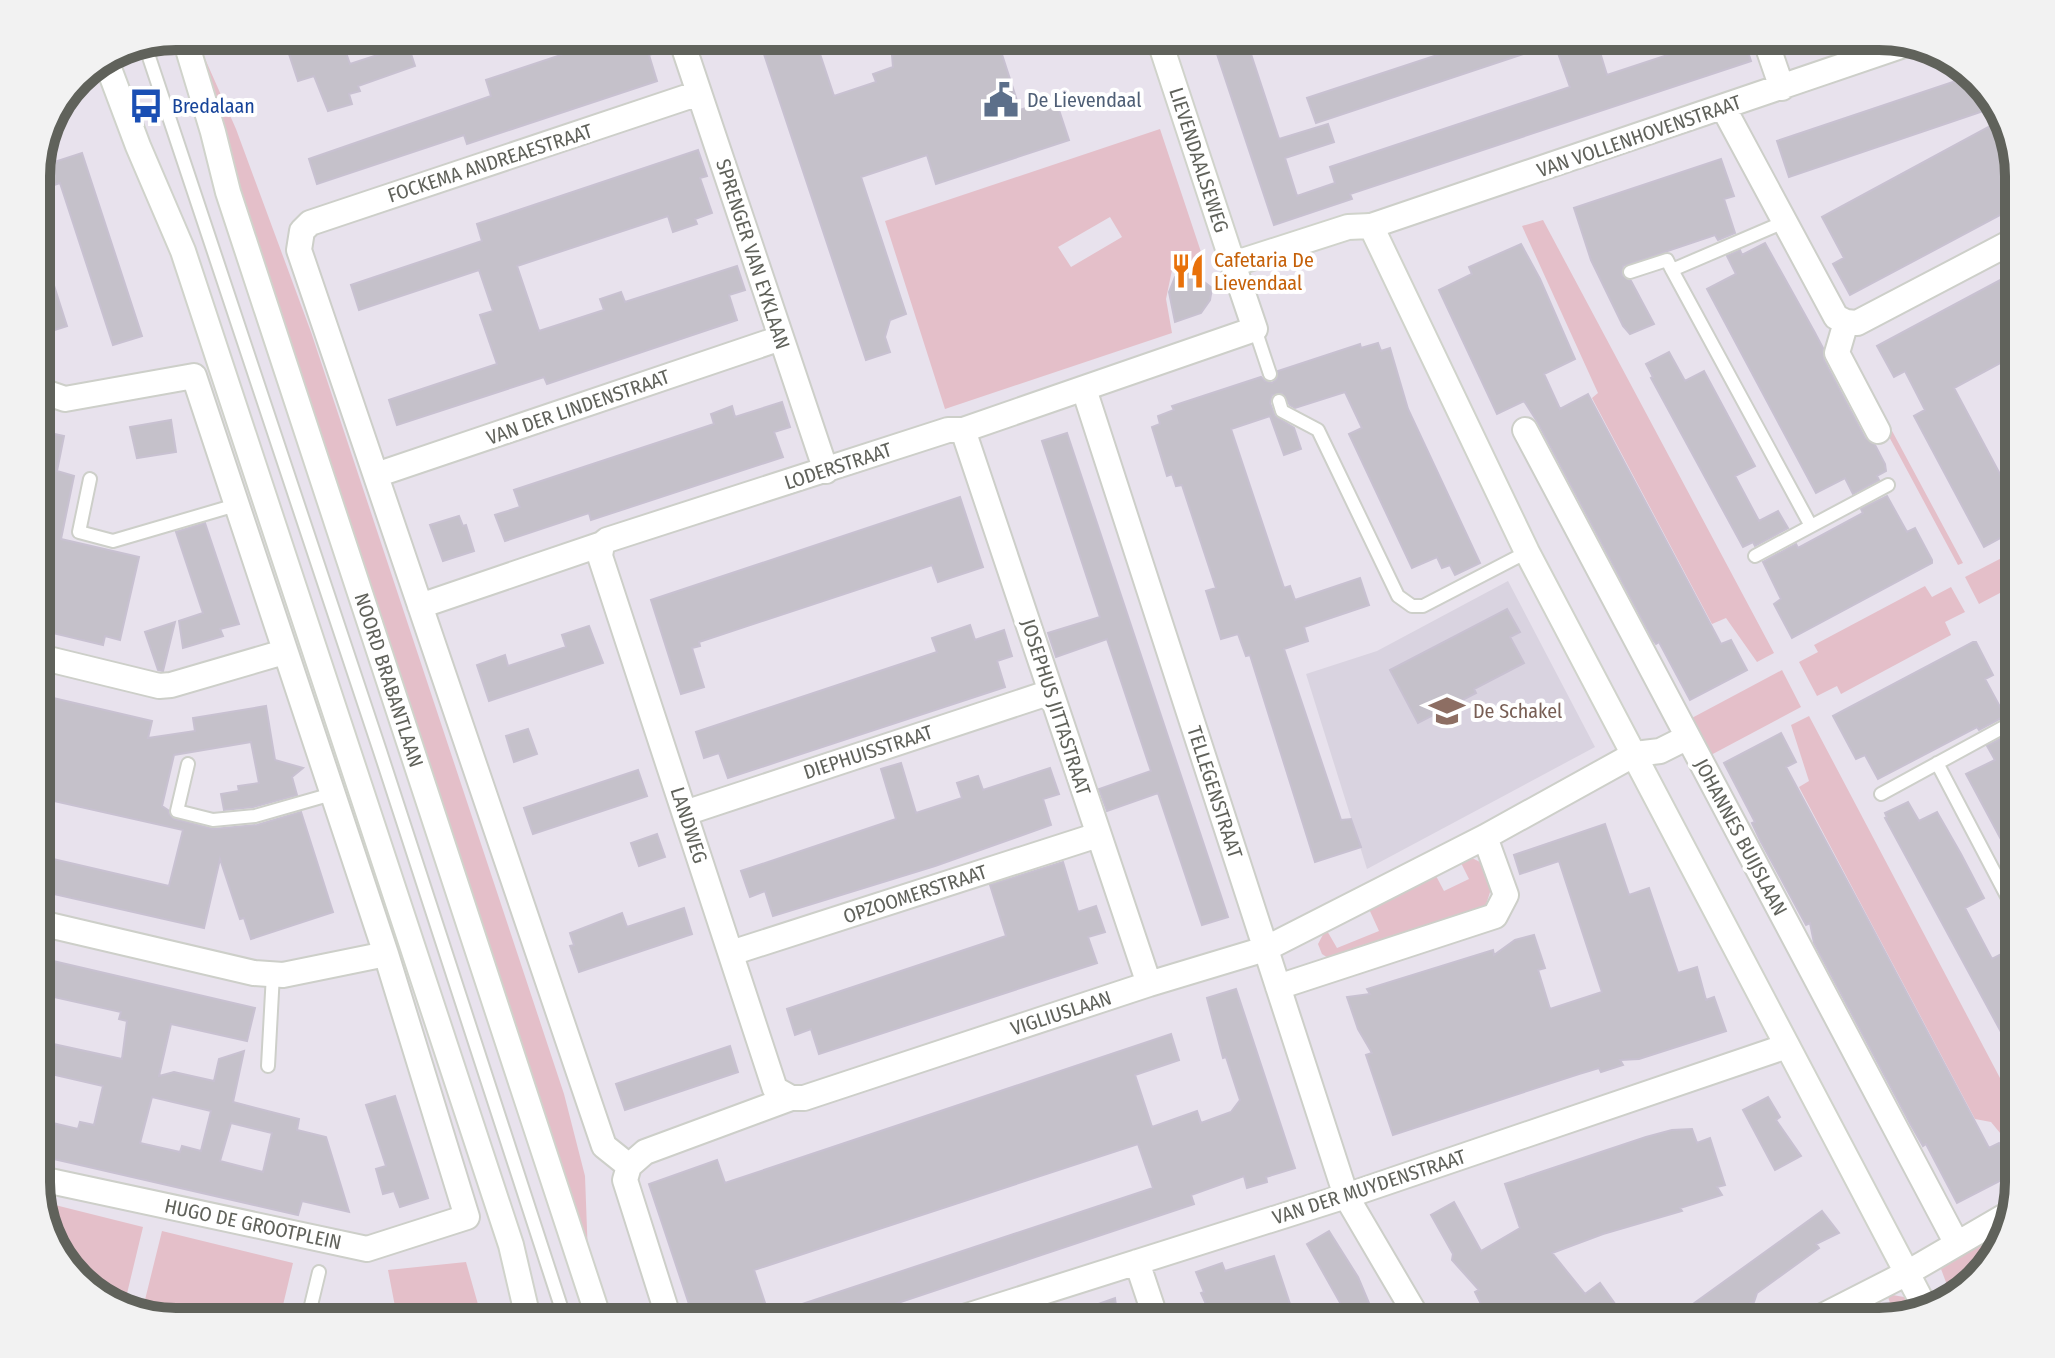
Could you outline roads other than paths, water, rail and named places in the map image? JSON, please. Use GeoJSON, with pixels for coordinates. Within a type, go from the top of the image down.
{"type":"FeatureCollection","features":[{"type":"Feature","properties":{"kind":"street","name":"NOORD BRABANTLAAN"},"geometry":{"type":"LineString","coordinates":[[188,50],[228,192],[595,1308]]}},
{"type":"Feature","properties":{"kind":"street","name":"SPRENGER VAN EYKLAAN"},"geometry":{"type":"LineString","coordinates":[[685,50],[826,471]]}},
{"type":"Feature","properties":{"kind":"street","name":"LIEVENDAALSEWEG"},"geometry":{"type":"LineString","coordinates":[[1163,50],[1255,329]]}},
{"type":"Feature","properties":{"kind":"street"},"geometry":{"type":"LineString","coordinates":[[1769,50],[1782,88]]}},
{"type":"Feature","properties":{"kind":"street","name":"VAN VOLLENHOVENSTRAAT"},"geometry":{"type":"LineString","coordinates":[[1371,226],[1888,51]]}},
{"type":"Feature","properties":{"kind":"street"},"geometry":{"type":"LineString","coordinates":[[109,69],[183,251],[511,1245],[526,1308]]}},
{"type":"Feature","properties":{"kind":"street","name":"FOCKEMA ANDREAESTRAAT"},"geometry":{"type":"LineString","coordinates":[[376,475],[299,250],[302,231],[310,223],[699,93]]}},
{"type":"Feature","properties":{"kind":"street"},"geometry":{"type":"LineString","coordinates":[[1723,107],[1836,317],[1846,322],[1857,323],[2005,245]]}},
{"type":"Feature","properties":{"kind":"street"},"geometry":{"type":"LineString","coordinates":[[1233,264],[1348,227],[1371,226],[1527,552],[1921,1300]]}},
{"type":"Feature","properties":{"kind":"street"},"geometry":{"type":"LineString","coordinates":[[1846,322],[1837,353],[1878,431]]}},
{"type":"Feature","properties":{"kind":"street","name":"LODERSTRAAT"},"geometry":{"type":"LineString","coordinates":[[420,606],[607,540],[948,430],[963,430],[1255,329]]}},
{"type":"Feature","properties":{"kind":"street","name":"VAN DER LINDENSTRAAT"},"geometry":{"type":"LineString","coordinates":[[376,475],[781,338]]}},
{"type":"Feature","properties":{"kind":"street"},"geometry":{"type":"LineString","coordinates":[[50,394],[65,399],[194,376],[386,954],[283,975],[254,973],[50,925]]}},
{"type":"Feature","properties":{"kind":"street","name":"TELLEGENSTRAAT"},"geometry":{"type":"LineString","coordinates":[[1084,389],[1346,1196],[1412,1308]]}},
{"type":"Feature","properties":{"kind":"street","name":"JOSEPHUS JITTASTRAAT"},"geometry":{"type":"LineString","coordinates":[[963,430],[1149,984]]}},
{"type":"Feature","properties":{"kind":"street","name":"JOHANNES BUIJSLAAN"},"geometry":{"type":"LineString","coordinates":[[1525,430],[1957,1244]]}},
{"type":"Feature","properties":{"kind":"street"},"geometry":{"type":"LineString","coordinates":[[376,475],[604,1146],[629,1166],[625,1180],[666,1308]]}},
{"type":"Feature","properties":{"kind":"street","name":"LANDWEG"},"geometry":{"type":"LineString","coordinates":[[602,544],[600,556],[775,1089],[791,1098]]}},
{"type":"Feature","properties":{"kind":"street"},"geometry":{"type":"LineString","coordinates":[[50,659],[159,686],[284,652]]}},
{"type":"Feature","properties":{"kind":"street","name":"DIEPHUISSTRAAT"},"geometry":{"type":"LineString","coordinates":[[685,813],[1051,692]]}},
{"type":"Feature","properties":{"kind":"street","name":"VIGLIUSLAAN"},"geometry":{"type":"LineString","coordinates":[[629,1166],[645,1152],[791,1098],[804,1098],[1265,949],[1485,837],[1635,754],[1660,751],[1688,737]]}},
{"type":"Feature","properties":{"kind":"street","name":"OPZOOMERSTRAAT"},"geometry":{"type":"LineString","coordinates":[[731,953],[1098,835]]}},
{"type":"Feature","properties":{"kind":"street"},"geometry":{"type":"LineString","coordinates":[[1278,987],[1495,916],[1506,895],[1485,837]]}},
{"type":"Feature","properties":{"kind":"street","name":"HUGO DE GROOTPLEIN"},"geometry":{"type":"LineString","coordinates":[[50,1181],[367,1249],[467,1217],[386,954]]}},
{"type":"Feature","properties":{"kind":"street","name":"VAN DER MUYDENSTRAAT"},"geometry":{"type":"LineString","coordinates":[[992,1308],[1346,1196],[1787,1046]]}},
{"type":"Feature","properties":{"kind":"street"},"geometry":{"type":"LineString","coordinates":[[1838,1308],[1907,1273],[1999,1219]]}},
{"type":"Feature","properties":{"kind":"street"},"geometry":{"type":"LineString","coordinates":[[1137,1262],[1152,1308]]}},
{"type":"Feature","properties":{"kind":"lane","name":"NOORD BRABANTLAAN"},"geometry":{"type":"LineString","coordinates":[[148,53],[561,1308]]}},
{"type":"Feature","properties":{"kind":"lane"},"geometry":{"type":"LineString","coordinates":[[1672,270],[1784,222]]}},
{"type":"Feature","properties":{"kind":"lane"},"geometry":{"type":"LineString","coordinates":[[1630,272],[1667,260],[1811,526]]}},
{"type":"Feature","properties":{"kind":"lane"},"geometry":{"type":"LineString","coordinates":[[1255,329],[1270,374]]}},
{"type":"Feature","properties":{"kind":"lane"},"geometry":{"type":"LineString","coordinates":[[1279,401],[1282,411],[1318,430],[1398,596],[1412,606],[1423,606],[1527,552]]}},
{"type":"Feature","properties":{"kind":"lane"},"geometry":{"type":"LineString","coordinates":[[90,479],[79,532],[113,541],[236,505]]}},
{"type":"Feature","properties":{"kind":"lane"},"geometry":{"type":"LineString","coordinates":[[1755,556],[1888,485]]}},
{"type":"Feature","properties":{"kind":"lane"},"geometry":{"type":"LineString","coordinates":[[1881,794],[2005,726]]}},
{"type":"Feature","properties":{"kind":"lane"},"geometry":{"type":"LineString","coordinates":[[1937,763],[2005,892]]}},
{"type":"Feature","properties":{"kind":"lane"},"geometry":{"type":"LineString","coordinates":[[188,764],[177,811],[213,820],[255,816],[332,794]]}},
{"type":"Feature","properties":{"kind":"lane"},"geometry":{"type":"LineString","coordinates":[[268,1066],[273,974]]}},
{"type":"Feature","properties":{"kind":"lane"},"geometry":{"type":"LineString","coordinates":[[310,1308],[319,1272]]}},
{"type":"Feature","properties":{"kind":"place","name":"De Lievendaal"},"geometry":{"type":"Point","coordinates":[1001,100]}},
{"type":"Feature","properties":{"kind":"place","name":"Bredalaan"},"geometry":{"type":"Point","coordinates":[146,106]}},
{"type":"Feature","properties":{"kind":"place","name":"Cafetaria De Lievendaal"},"geometry":{"type":"Point","coordinates":[1188,271]}},
{"type":"Feature","properties":{"kind":"place","name":"De Schakel"},"geometry":{"type":"Point","coordinates":[1447,711]}}]}
